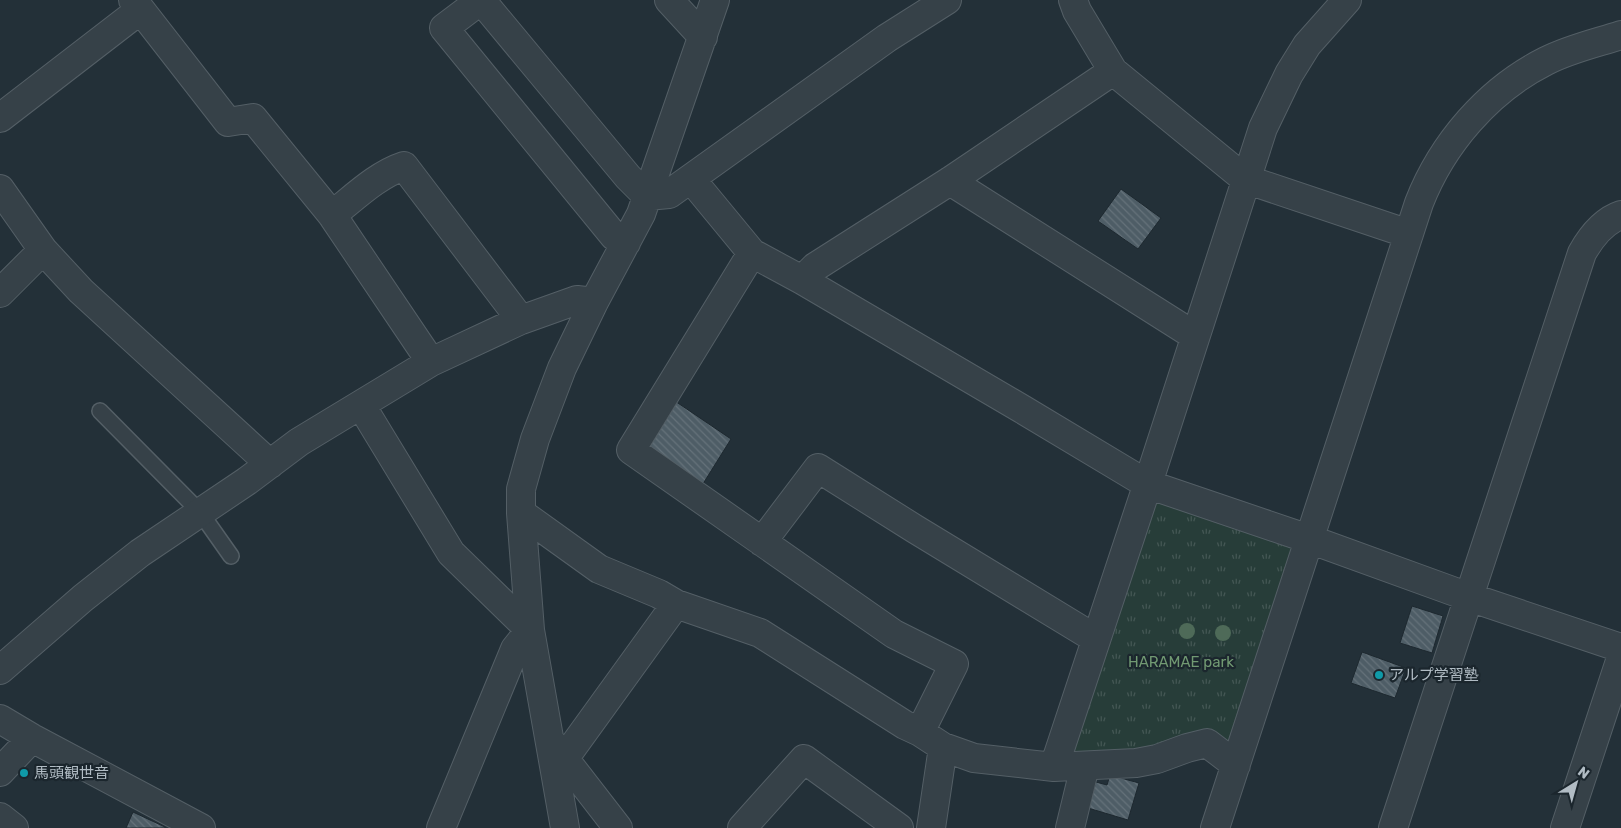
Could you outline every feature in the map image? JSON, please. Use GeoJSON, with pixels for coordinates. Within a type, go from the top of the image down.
{"type":"FeatureCollection","features":[{"type":"Feature","properties":{"kind":"street"},"geometry":{"type":"LineString","coordinates":[[626,243],[614,236],[444,28],[481,0],[628,177],[647,196]]}},
{"type":"Feature","properties":{"kind":"street"},"geometry":{"type":"LineString","coordinates":[[669,0],[703,37]]}},
{"type":"Feature","properties":{"kind":"street"},"geometry":{"type":"LineString","coordinates":[[565,828],[558,750],[530,630],[521,513],[521,489],[535,439],[562,368],[594,302],[642,214],[716,0]]}},
{"type":"Feature","properties":{"kind":"street"},"geometry":{"type":"LineString","coordinates":[[647,196],[669,194],[887,38],[947,0]]}},
{"type":"Feature","properties":{"kind":"street"},"geometry":{"type":"LineString","coordinates":[[1073,0],[1077,11],[1113,71],[1246,179],[1409,234]]}},
{"type":"Feature","properties":{"kind":"street"},"geometry":{"type":"LineString","coordinates":[[1054,767],[1263,128],[1289,74],[1308,45],[1347,0]]}},
{"type":"Feature","properties":{"kind":"street"},"geometry":{"type":"LineString","coordinates":[[0,118],[136,5],[228,122],[254,118],[332,214],[431,362]]}},
{"type":"Feature","properties":{"kind":"street"},"geometry":{"type":"LineString","coordinates":[[1215,828],[1409,234],[1425,188],[1440,158],[1483,107],[1513,82],[1545,61],[1621,35]]}},
{"type":"Feature","properties":{"kind":"street"},"geometry":{"type":"LineString","coordinates":[[802,280],[815,267],[950,181],[1113,71]]}},
{"type":"Feature","properties":{"kind":"street"},"geometry":{"type":"LineString","coordinates":[[332,214],[378,179],[392,170],[404,166],[521,320]]}},
{"type":"Feature","properties":{"kind":"street"},"geometry":{"type":"LineString","coordinates":[[691,179],[752,253],[802,280],[1147,484],[1621,648]]}},
{"type":"Feature","properties":{"kind":"street"},"geometry":{"type":"LineString","coordinates":[[950,181],[1196,336]]}},
{"type":"Feature","properties":{"kind":"street"},"geometry":{"type":"LineString","coordinates":[[0,189],[43,250],[81,291],[270,464]]}},
{"type":"Feature","properties":{"kind":"street"},"geometry":{"type":"LineString","coordinates":[[1393,828],[1582,253],[1598,230],[1614,217],[1621,215]]}},
{"type":"Feature","properties":{"kind":"street"},"geometry":{"type":"LineString","coordinates":[[0,293],[43,250]]}},
{"type":"Feature","properties":{"kind":"street"},"geometry":{"type":"LineString","coordinates":[[752,253],[632,450],[894,634],[954,664],[920,732]]}},
{"type":"Feature","properties":{"kind":"street"},"geometry":{"type":"LineString","coordinates":[[0,670],[83,598],[133,558],[299,442],[431,362],[521,320],[578,300],[594,302]]}},
{"type":"Feature","properties":{"kind":"street"},"geometry":{"type":"LineString","coordinates":[[361,405],[451,552],[530,630]]}},
{"type":"Feature","properties":{"kind":"street"},"geometry":{"type":"LineString","coordinates":[[762,542],[818,468],[1096,639]]}},
{"type":"Feature","properties":{"kind":"street"},"geometry":{"type":"LineString","coordinates":[[521,513],[599,569],[659,594],[676,604],[760,633],[905,725],[943,747],[974,758],[1054,767],[1136,763],[1158,759],[1207,743],[1236,765]]}},
{"type":"Feature","properties":{"kind":"street"},"geometry":{"type":"LineString","coordinates":[[558,750],[676,604]]}},
{"type":"Feature","properties":{"kind":"street"},"geometry":{"type":"LineString","coordinates":[[441,828],[515,649],[530,630]]}},
{"type":"Feature","properties":{"kind":"street"},"geometry":{"type":"LineString","coordinates":[[1565,828],[1621,658]]}},
{"type":"Feature","properties":{"kind":"street"},"geometry":{"type":"LineString","coordinates":[[0,719],[201,828]]}},
{"type":"Feature","properties":{"kind":"street"},"geometry":{"type":"LineString","coordinates":[[0,772],[32,738]]}},
{"type":"Feature","properties":{"kind":"street"},"geometry":{"type":"LineString","coordinates":[[931,828],[943,747]]}},
{"type":"Feature","properties":{"kind":"street"},"geometry":{"type":"LineString","coordinates":[[558,750],[618,828]]}},
{"type":"Feature","properties":{"kind":"street"},"geometry":{"type":"LineString","coordinates":[[742,828],[804,759],[899,828]]}},
{"type":"Feature","properties":{"kind":"street"},"geometry":{"type":"LineString","coordinates":[[1070,828],[1085,766]]}},
{"type":"Feature","properties":{"kind":"street"},"geometry":{"type":"LineString","coordinates":[[0,817],[14,828]]}},
{"type":"Feature","properties":{"kind":"lane"},"geometry":{"type":"LineString","coordinates":[[100,411],[200,512],[231,556]]}},
{"type":"Feature","properties":{"kind":"green space","name":"HARAMAE park"},"geometry":{"type":"Polygon","coordinates":[[[1152,500],[1294,545],[1235,754],[1072,757],[1152,500]]]}},
{"type":"Feature","properties":{"kind":"building"},"geometry":{"type":"Polygon","coordinates":[[[1121,189],[1161,218],[1138,249],[1098,221],[1121,189]]]}},
{"type":"Feature","properties":{"kind":"building"},"geometry":{"type":"Polygon","coordinates":[[[672,399],[731,439],[701,487],[643,444],[672,399]]]}},
{"type":"Feature","properties":{"kind":"building"},"geometry":{"type":"Polygon","coordinates":[[[1412,606],[1443,616],[1432,653],[1400,643],[1412,606]]]}},
{"type":"Feature","properties":{"kind":"building","name":"アルプ学習塾"},"geometry":{"type":"Polygon","coordinates":[[[1362,652],[1406,668],[1395,698],[1351,683],[1362,652]]]}},
{"type":"Feature","properties":{"kind":"building"},"geometry":{"type":"Polygon","coordinates":[[[1110,775],[1139,783],[1128,820],[1088,808],[1096,782],[1107,785],[1110,775]]]}},
{"type":"Feature","properties":{"kind":"building"},"geometry":{"type":"Polygon","coordinates":[[[133,812],[165,827],[165,828],[126,828],[133,812]]]}},
{"type":"Feature","properties":{"kind":"place","name":"アルプ学習塾"},"geometry":{"type":"Point","coordinates":[1379,675]}},
{"type":"Feature","properties":{"kind":"place","name":"馬頭観世音"},"geometry":{"type":"Point","coordinates":[24,773]}}]}
